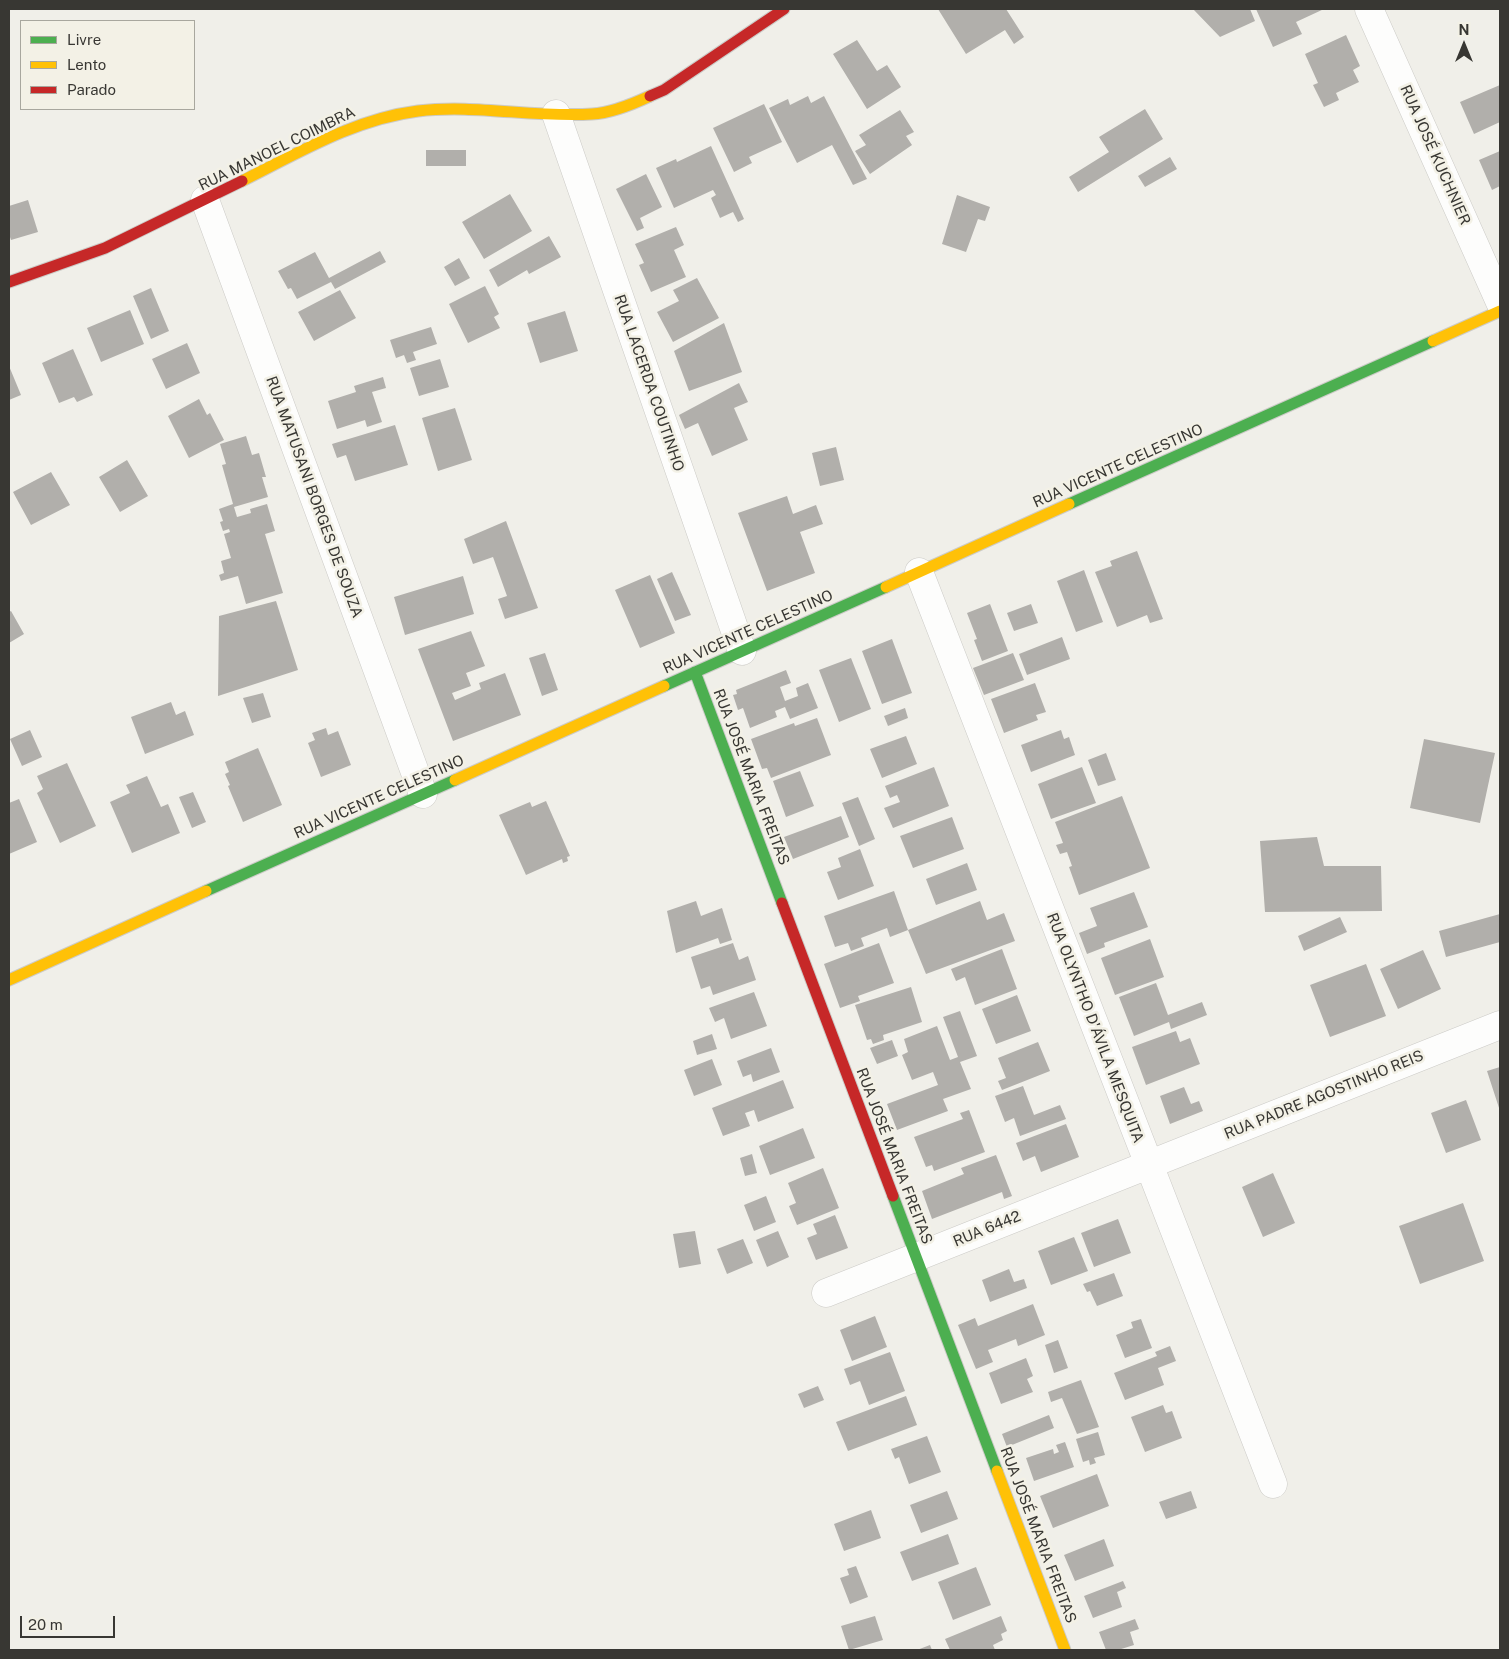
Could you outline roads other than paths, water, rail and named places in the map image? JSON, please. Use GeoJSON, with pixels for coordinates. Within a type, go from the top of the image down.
{"type":"FeatureCollection","features":[{"type":"Feature","properties":{"kind":"street","name":"RUA MANOEL COIMBRA"},"geometry":{"type":"LineString","coordinates":[[9,282],[105,248],[326,139],[370,121],[417,111],[452,109],[594,114],[631,105],[664,90],[784,9]]}},
{"type":"Feature","properties":{"kind":"street","name":"RUA JOSÉ KUCHNIER"},"geometry":{"type":"LineString","coordinates":[[1369,9],[1500,302]]}},
{"type":"Feature","properties":{"kind":"street","name":"RUA LACERDA COUTINHO"},"geometry":{"type":"LineString","coordinates":[[556,114],[742,652]]}},
{"type":"Feature","properties":{"kind":"street","name":"RUA MATUSANI BORGES DE SOUZA"},"geometry":{"type":"LineString","coordinates":[[205,200],[423,794]]}},
{"type":"Feature","properties":{"kind":"street","name":"RUA VICENTE CELESTINO"},"geometry":{"type":"LineString","coordinates":[[9,980],[1500,311]]}},
{"type":"Feature","properties":{"kind":"street","name":"RUA OLYNTHO D'ÁVILA MESQUITA"},"geometry":{"type":"LineString","coordinates":[[919,572],[1272,1484]]}},
{"type":"Feature","properties":{"kind":"street","name":"RUA JOSÉ MARIA FREITAS"},"geometry":{"type":"LineString","coordinates":[[695,672],[1066,1650]]}},
{"type":"Feature","properties":{"kind":"street","name":"RUA PADRE AGOSTINHO REIS"},"geometry":{"type":"LineString","coordinates":[[1148,1165],[1500,1025]]}},
{"type":"Feature","properties":{"kind":"street","name":"RUA 6442"},"geometry":{"type":"LineString","coordinates":[[826,1293],[1148,1165]]}}]}
